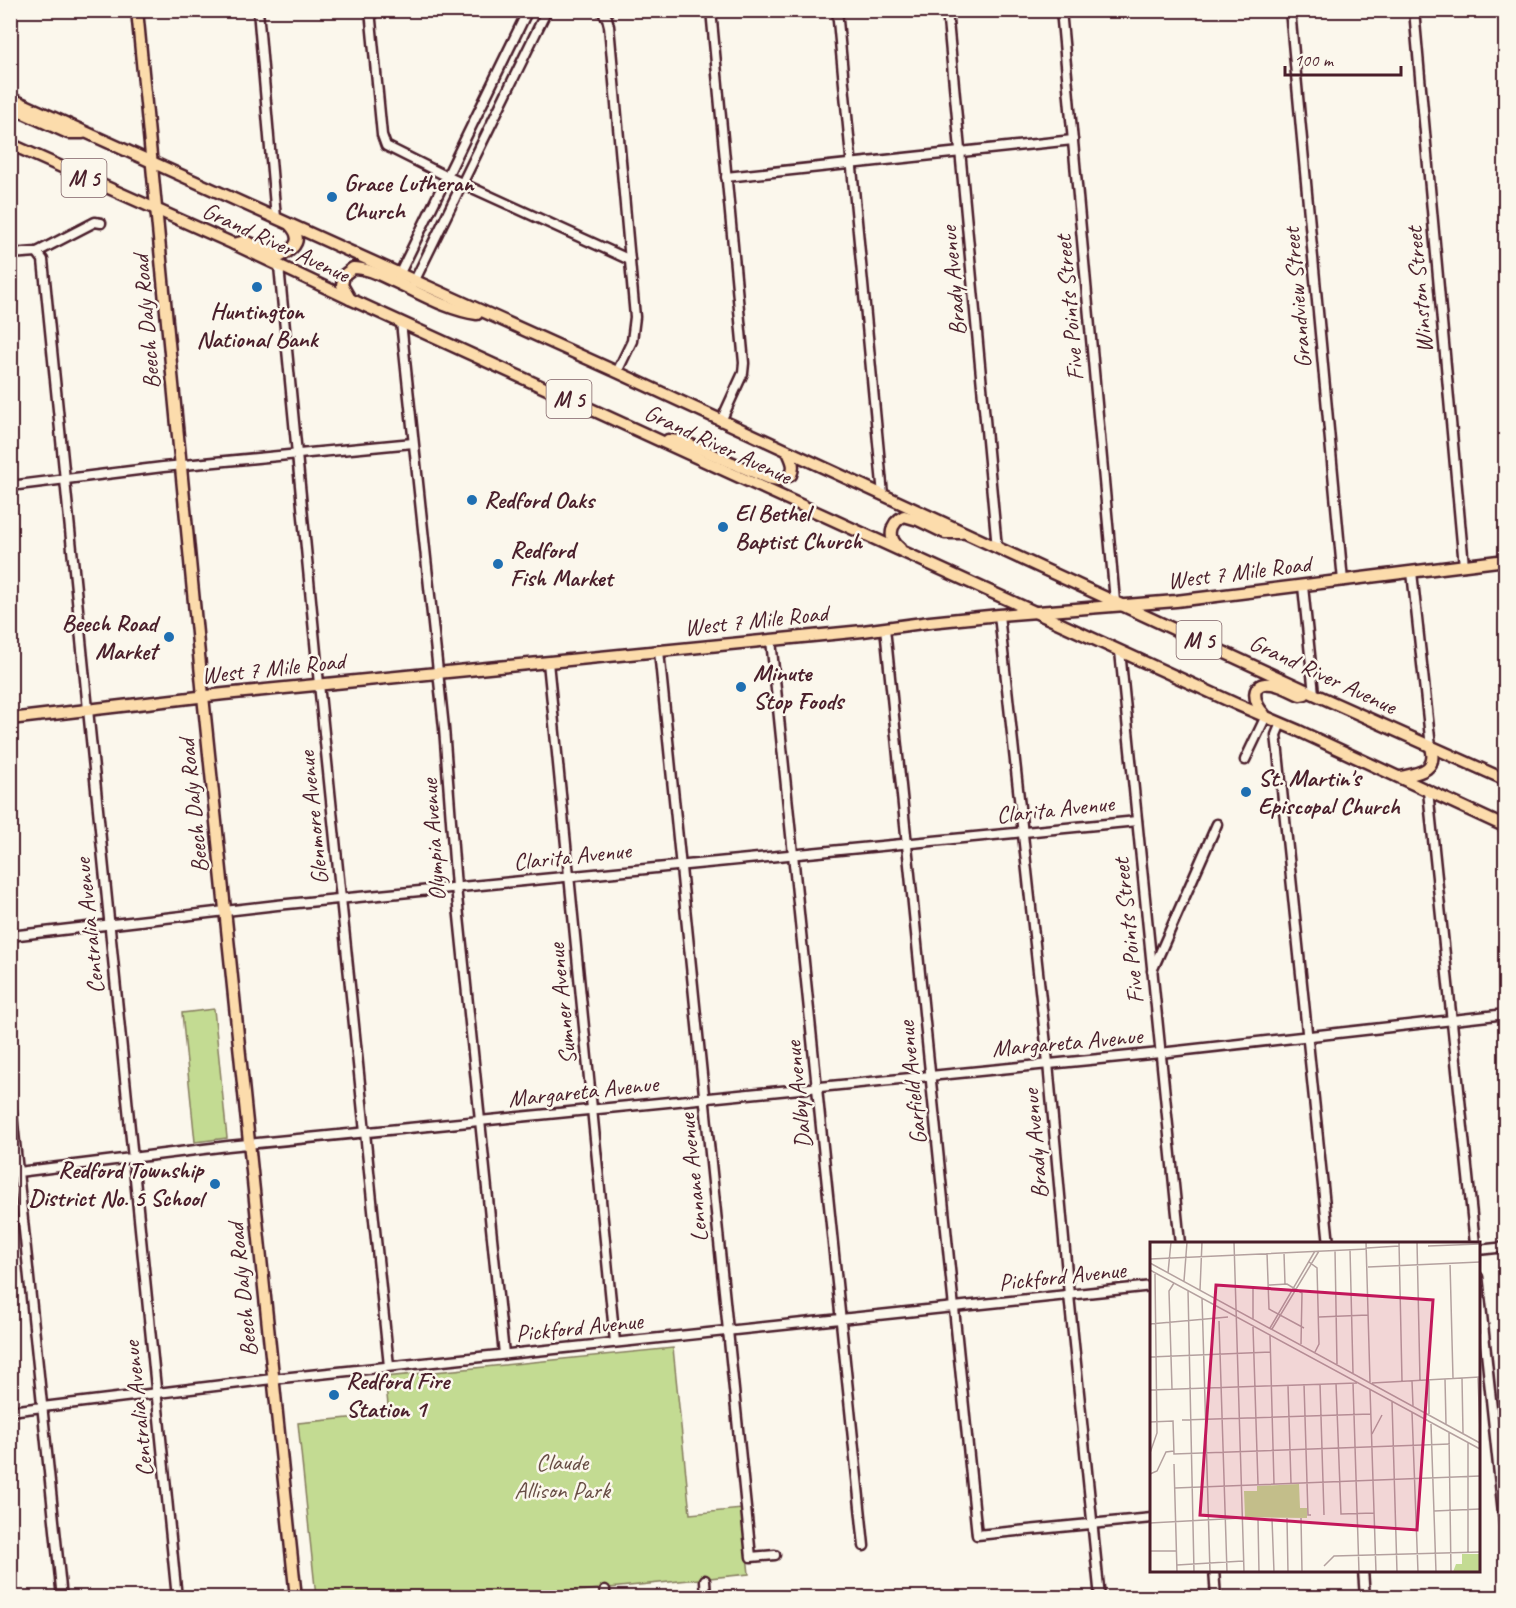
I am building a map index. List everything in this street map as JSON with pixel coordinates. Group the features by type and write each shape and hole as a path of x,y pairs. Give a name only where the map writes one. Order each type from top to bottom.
{"main road":[{"name":"Beech Daly Road","path":"137,10 224,911 296,1598"},
{"name":"Grand River Avenue","path":"10,98 617,372 1314,694 1506,780"},
{"path":"10,107 68,133 89,134"},
{"name":"Grand River Avenue","path":"10,144 157,212 234,244 1506,827"},
{"path":"234,244 245,241 281,256 294,247 298,240 296,231 290,224"},
{"path":"350,299 342,285 344,275 353,267 388,278 461,312 489,315"},
{"path":"658,439 682,441 767,478 779,480 791,475 794,469 788,452"},
{"path":"906,553 896,545 891,537 894,523 901,518 908,516 945,533 964,533"},
{"name":"West 7 Mile Road","path":"10,718 203,696 999,615 1126,606 1506,560"},
{"path":"1266,716 1256,706 1254,700 1256,690 1261,685 1274,684 1300,694 1314,694"},
{"path":"1401,777 1420,773 1426,769 1432,763 1431,747"}],"street":[{"path":"258,10 276,218"},
{"path":"370,10 384,142 389,149 630,260"},
{"path":"399,275 528,10"},
{"path":"414,282 547,10"},
{"path":"601,10 609,26 635,317 627,353 617,372"},
{"path":"711,10 744,363 743,373 721,421"},
{"path":"837,10 883,495"},
{"name":"Brady Avenue","path":"947,10 997,548"},
{"name":"Five Points Street","path":"1061,10 1115,601"},
{"name":"Grandview Street","path":"1290,10 1343,581"},
{"name":"Winston Street","path":"1414,10 1464,566"},
{"path":"726,177 1073,140"},
{"path":"10,254 37,252 95,222 101,223"},
{"name":"Centralia Avenue","path":"37,252 43,260 177,1598"},
{"name":"Glenmore Avenue","path":"279,266 388,1366"},
{"name":"Olympia Avenue","path":"401,322 444,728 456,887 504,1354"},
{"path":"10,486 413,443"},
{"path":"1412,572 1431,747"},
{"path":"1303,586 1314,694"},
{"name":"Brady Avenue","path":"999,615 1048,1063 1068,1295 1100,1598"},
{"name":"Garfield Avenue","path":"885,628 977,1535 1092,1524"},
{"name":"Dalby Avenue","path":"771,640 864,1546"},
{"name":"Lennane Avenue","path":"659,651 752,1557 775,1555"},
{"name":"Five Points Street","path":"1120,651 1180,1242"},
{"name":"Sumner Avenue","path":"548,662 615,1342"},
{"path":"1245,760 1266,716"},
{"path":"1281,723 1276,735 1329,1242"},
{"path":"1428,791 1475,1242"},
{"name":"Clarita Avenue","path":"10,936 224,911 680,864 1137,821"},
{"path":"1152,971 1217,824"},
{"name":"Margareta Avenue","path":"15,1172 248,1145 1160,1053 1506,1014"},
{"path":"10,1094 15,1172 62,1598"},
{"path":"1480,1250 1506,1247"},
{"name":"Pickford Avenue","path":"10,1411 272,1378 1150,1286"},
{"path":"1480,1286 1506,1541"},
{"path":"1092,1524 1150,1518"},
{"path":"1214,1572 1216,1598"},
{"path":"1363,1572 1365,1598"},
{"path":"705,1580 706,1598"}],"green space":[{"path":"214,1009 227,1138 195,1142 182,1013"},
{"name":"Claude Allison Park","path":"673,1348 690,1514 742,1509 749,1574 519,1597 316,1597 298,1423 389,1414 385,1377"}],"place":[{"name":"Grace Lutheran Church","path":"332,197"},
{"name":"Huntington National Bank","path":"257,287"},
{"name":"Redford Oaks","path":"472,500"},
{"name":"El Bethel Baptist Church","path":"723,527"},
{"name":"Redford Fish Market","path":"498,564"},
{"name":"Beech Road Market","path":"169,637"},
{"name":"Minute Stop Foods","path":"741,687"},
{"name":"St. Martin's Episcopal Church","path":"1246,792"},
{"name":"Redford Township District No. 5 School","path":"215,1184"},
{"name":"Redford Fire Station 1","path":"334,1395"}]}
